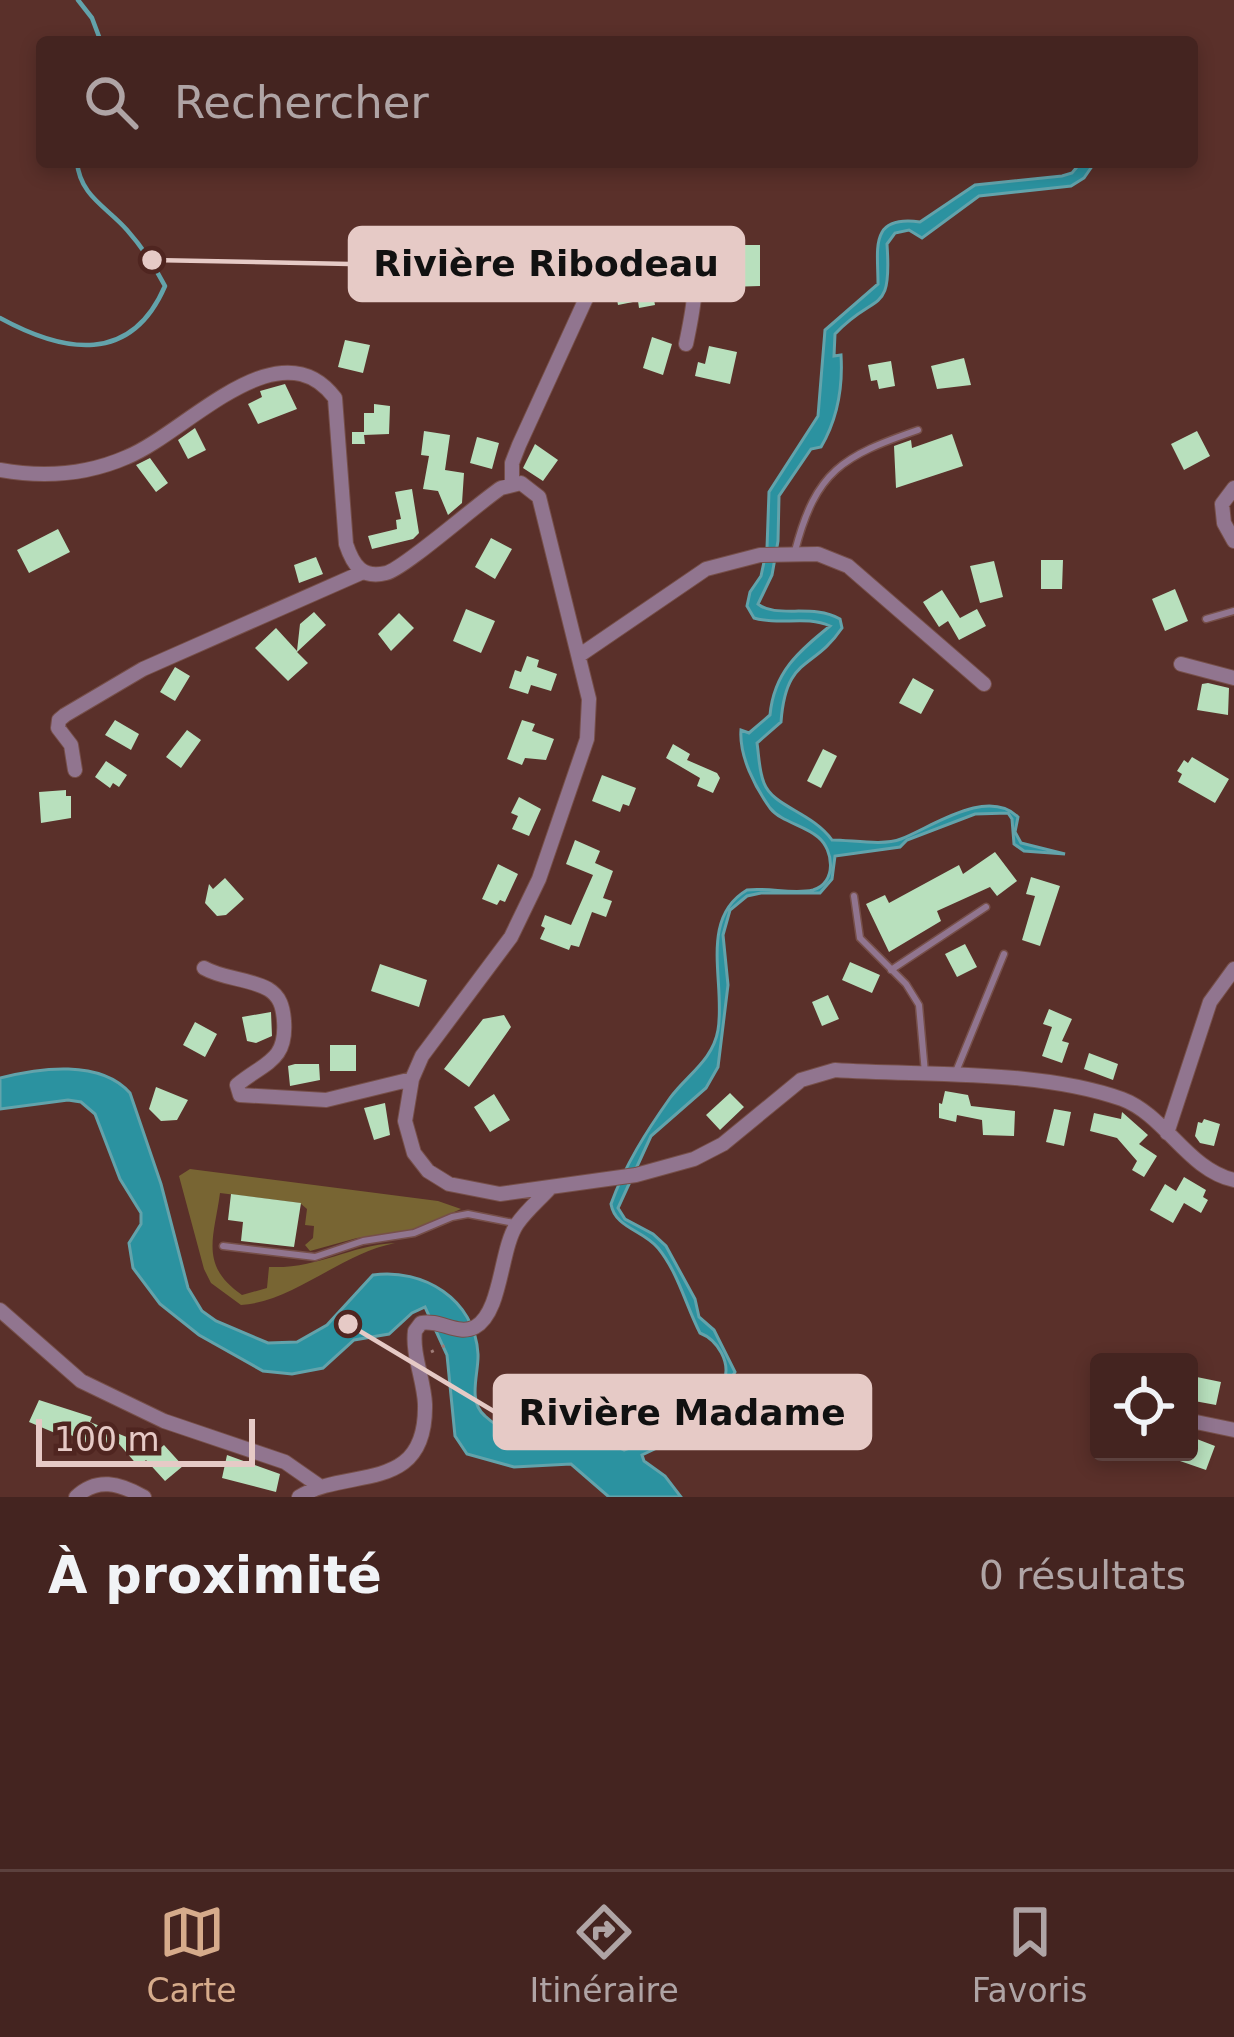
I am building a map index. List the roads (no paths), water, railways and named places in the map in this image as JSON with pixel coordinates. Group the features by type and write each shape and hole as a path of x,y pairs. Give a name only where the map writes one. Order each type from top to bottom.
{"street":[{"path":"512,484 512,463 519,445 594,281 614,260 680,246 688,249 695,291 686,344"},
{"path":"0,470 57,475 84,472 132,456 262,375 306,373 322,381 335,398 346,544 353,566 363,572"},
{"path":"75,770 71,745 58,728 65,715 143,669 363,572 390,573 489,496 512,484 530,487 545,512 580,655 589,699 587,739 539,879 511,937 422,1056 412,1079 404,1121 414,1153 428,1171 449,1184 500,1194 636,1175 694,1159 723,1144 802,1080 835,1070 1076,1087 1128,1101 1215,1175 1234,1180"},
{"path":"1234,488 1225,496 1222,513 1234,541"},
{"path":"580,655 706,569 760,555 818,554 848,566 984,684"},
{"path":"1181,664 1234,678"},
{"path":"204,968 266,987 284,1009 282,1049 237,1085 240,1095 326,1100 412,1079"},
{"path":"1167,1133 1210,1002 1234,969"},
{"path":"298,1497 318,1485 392,1472 411,1456 425,1408 415,1331 421,1323 433,1321 458,1330 481,1323 518,1223 549,1189"},
{"path":"0,1310 81,1381 164,1421 285,1462 318,1485"},
{"path":"1198,1422 1234,1430"},
{"path":"76,1497 90,1484 113,1483 144,1497"}],"lane":[{"path":"794,554 804,515 830,473 858,451 918,430"},
{"path":"1206,619 1234,611"},
{"path":"854,896 860,938 919,1005 926,1076"},
{"path":"892,970 986,907"},
{"path":"954,1078 1004,954"},
{"path":"223,1246 315,1257 363,1241 414,1233 468,1214 518,1223"}],"water":[{"path":"1076,168 1091,168 1071,186 979,196 922,238 909,230 895,233 887,244 884,293 835,334 834,356 841,355 841,379 827,436 821,447 811,449 779,496 772,575 758,604 829,614 840,619 842,628 795,674 781,722 757,743 761,774 769,791 832,840 894,841 960,812 991,806 1018,817 1015,832 1021,843 1065,854 1024,851 1014,844 1008,813 975,814 900,847 835,856 832,879 820,893 761,893 747,896 730,910 723,935 728,985 718,1067 706,1088 651,1136 618,1208 625,1219 666,1246 695,1299 699,1317 714,1330 735,1372 726,1387 687,1390 699,1420 680,1437 642,1455 681,1497 609,1497 571,1464 514,1467 467,1454 455,1436 447,1355 425,1307 389,1334 354,1340 323,1368 292,1374 263,1371 199,1335 160,1304 133,1268 129,1243 141,1224 141,1213 120,1179 95,1114 81,1102 68,1100 0,1109 0,1078 50,1069 86,1071 117,1082 130,1093 161,1184 188,1288 202,1311 216,1321 268,1343 297,1342 327,1325 373,1275 392,1274 427,1282 457,1303 475,1335 476,1403 485,1416 510,1432 581,1433 624,1450 692,1420 691,1410 675,1393 677,1384 724,1381 721,1353 700,1333 665,1257 624,1224 611,1204 644,1136 715,1041 720,1012 718,935 732,902 747,890 813,890 829,874 830,858 823,843 770,808 743,750 741,730 749,733 770,715 782,675 830,626 754,618 747,606 767,548 769,492 818,416 825,330 878,284 878,247 884,229 904,221 920,222 975,185 1072,173"}],"waterway":[{"path":"78,0 99,36"},
{"path":"0,318 48,339 94,345 134,329 165,286 133,237 83,184 78,168"}],"place":[{"name":"Rivière Ribodeau","path":"152,260"},
{"name":"Rivière Madame","path":"348,1324"}]}
